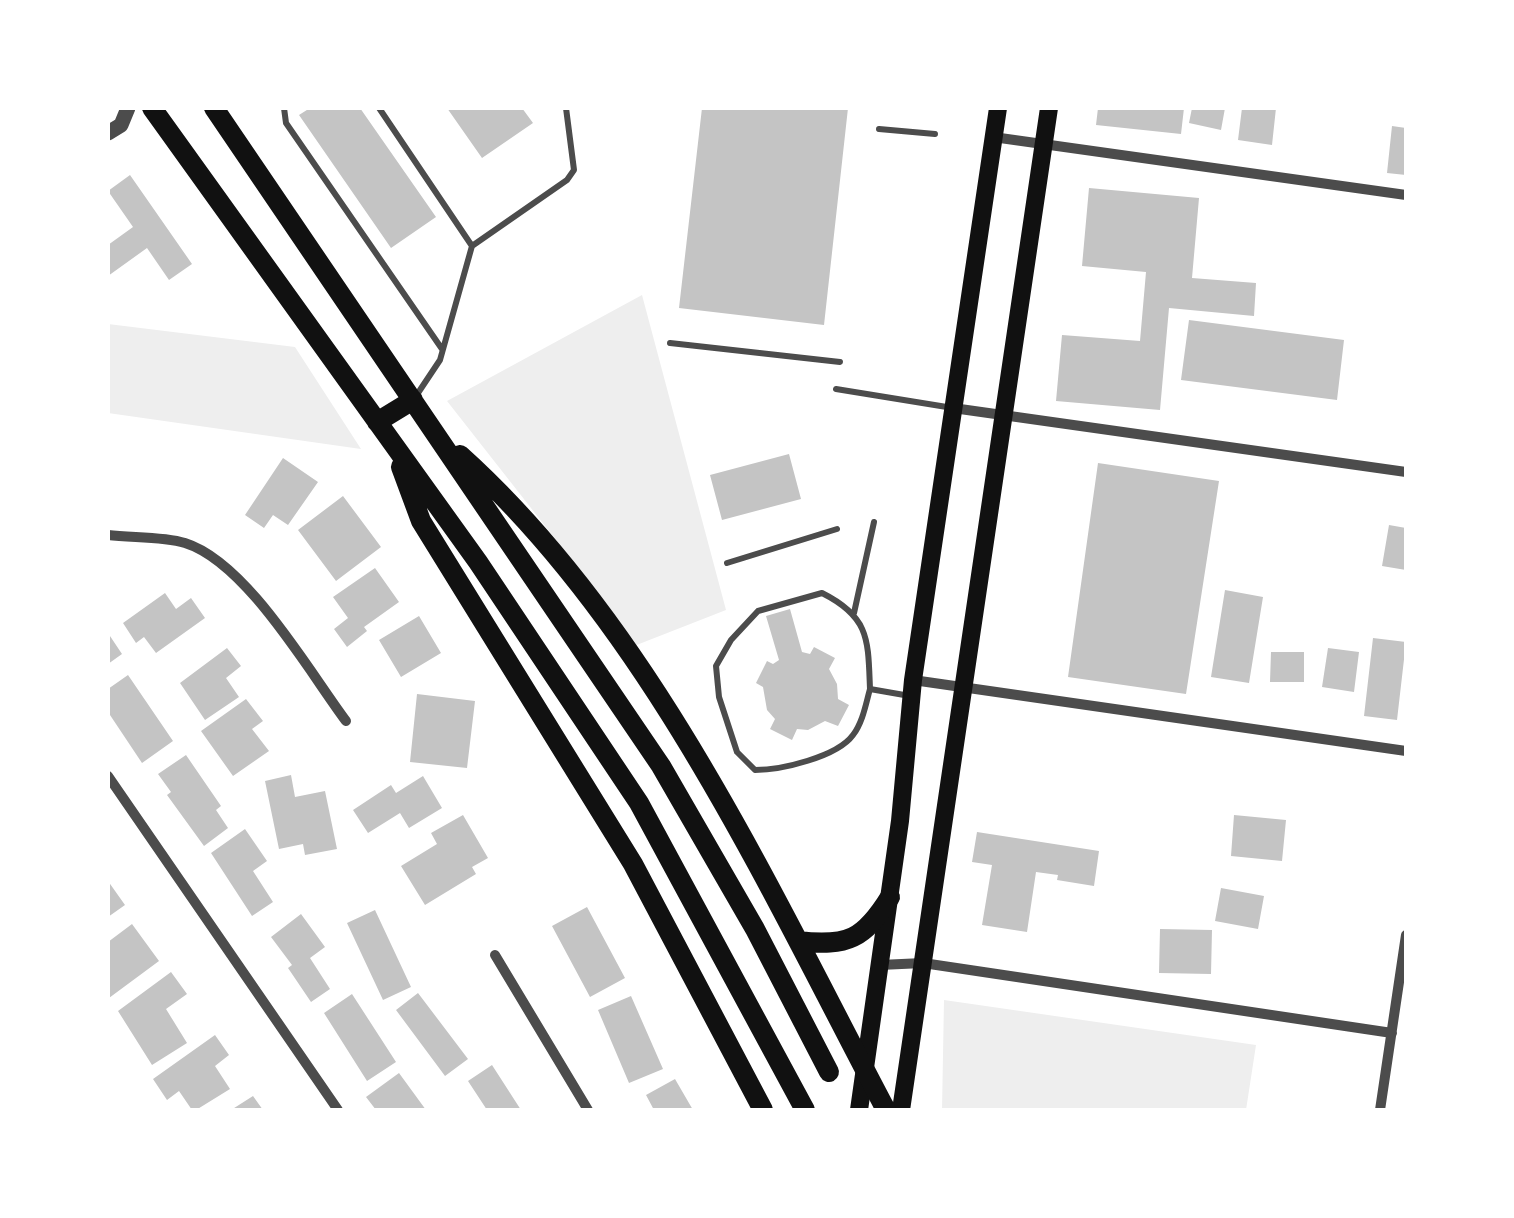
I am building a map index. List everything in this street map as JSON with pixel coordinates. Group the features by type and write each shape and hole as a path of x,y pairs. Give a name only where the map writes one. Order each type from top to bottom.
{"main road":[{"path":"152,108 478,562 639,803 805,1110"},
{"path":"214,108 661,766 755,929 829,1072"},
{"path":"859,1110 890,897 912,688 998,108"},
{"path":"902,1110 1049,108"},
{"path":"377,422 413,400"},
{"path":"436,433 530,525 621,640 688,746 798,940 886,1110"},
{"path":"391,442 422,521 633,864 764,1110"},
{"path":"798,940 822,944 852,938 872,926 890,897"}],"street":[{"path":"108,134 121,125 128,108"},
{"path":"993,138 1406,194"},
{"path":"953,408 1406,472"},
{"path":"108,535 184,543 215,558 242,578 346,721"},
{"path":"912,688 964,688 1406,750"},
{"path":"108,776 338,1110"},
{"path":"1380,1110 1406,935"},
{"path":"494,955 588,1110"},
{"path":"880,965 924,962 1392,1033"}],"lane":[{"path":"284,108 286,123 443,350"},
{"path":"380,108 472,246"},
{"path":"413,400 434,371 443,350 472,246 567,180 574,170 566,108"},
{"path":"878,129 936,134"},
{"path":"670,343 840,362"},
{"path":"836,389 953,408"},
{"path":"853,615 874,522"},
{"path":"727,563 837,529"},
{"path":"822,592 845,604 868,634 870,688 853,736 835,750 777,770 755,770 737,752 719,697 716,666 730,640 758,610 822,592"},
{"path":"870,688 912,688"},
{"path":"1392,1033 1406,1035"}],"shaded area":[{"path":"642,295 726,610 634,646 611,610 447,401"},
{"path":"108,324 295,347 361,449 108,413"},
{"path":"944,1000 1256,1045 1246,1110 942,1110"}],"building":[{"path":"310,108 360,108 436,217 391,248 299,115"},
{"path":"447,108 522,108 533,123 482,158"},
{"path":"702,108 848,108 824,325 679,308"},
{"path":"1098,108 1184,108 1181,134 1096,125"},
{"path":"1192,108 1225,108 1221,130 1189,123"},
{"path":"1242,108 1276,108 1272,145 1238,140"},
{"path":"1392,126 1406,128 1406,175 1387,173"},
{"path":"130,175 192,264 169,280 147,248 108,276 108,245 133,227 108,191"},
{"path":"1089,188 1199,198 1192,278 1256,283 1254,316 1169,308 1160,410 1056,401 1062,335 1140,341 1146,272 1082,266"},
{"path":"1189,320 1344,340 1337,400 1181,380"},
{"path":"789,454 801,499 722,520 710,475"},
{"path":"283,458 318,482 288,525 273,515 264,528 245,515"},
{"path":"1098,463 1219,481 1186,694 1068,677"},
{"path":"343,496 381,547 336,581 298,530"},
{"path":"1389,525 1406,528 1406,570 1382,566"},
{"path":"375,568 399,602 364,627 367,631 347,647 334,629 348,618 333,597"},
{"path":"1225,590 1263,597 1249,683 1211,677"},
{"path":"165,593 176,609 191,598 205,618 156,653 144,637 136,643 123,623"},
{"path":"790,609 802,652 810,654 814,647 835,658 829,669 837,684 838,699 849,705 838,726 825,721 808,730 797,729 792,740 770,729 775,719 767,710 763,687 756,683 767,661 773,664 779,660 766,616"},
{"path":"419,616 441,653 401,677 379,640"},
{"path":"108,633 122,654 108,664"},
{"path":"1373,638 1406,642 1397,720 1364,716"},
{"path":"227,648 241,666 226,678 239,697 205,720 180,683"},
{"path":"1328,648 1359,652 1354,692 1322,687"},
{"path":"1271,652 1304,652 1304,682 1270,682"},
{"path":"128,675 173,741 142,763 108,712 108,689"},
{"path":"417,694 475,701 467,768 410,762"},
{"path":"246,699 263,721 252,729 269,751 233,776 201,731"},
{"path":"186,755 221,806 216,810 228,828 204,846 167,795 171,792 158,774"},
{"path":"291,775 295,797 325,791 337,849 305,855 303,844 279,849 265,781"},
{"path":"423,776 442,808 409,828 400,813 368,833 353,810 391,785 396,793"},
{"path":"463,815 488,858 472,867 476,874 425,905 401,866 437,844 431,833"},
{"path":"1234,815 1286,820 1282,861 1231,856"},
{"path":"245,829 267,861 253,871 273,902 252,916 211,853"},
{"path":"977,832 1099,851 1094,886 1036,872 1027,932 982,925 992,865 972,862"},
{"path":"108,881 125,905 108,917"},
{"path":"1221,888 1264,896 1258,929 1215,921"},
{"path":"587,907 625,978 590,997 552,926"},
{"path":"375,910 411,987 383,1000 347,923"},
{"path":"301,914 325,947 310,958 330,989 311,1002 288,968 292,965 271,937"},
{"path":"132,924 159,961 109,998 108,942"},
{"path":"1160,929 1212,930 1211,974 1159,973"},
{"path":"171,972 187,994 166,1009 187,1043 152,1065 118,1011"},
{"path":"418,993 468,1059 445,1076 396,1010"},
{"path":"352,994 396,1062 367,1081 324,1013"},
{"path":"631,996 663,1069 629,1083 598,1010"},
{"path":"215,1035 229,1055 215,1066 230,1089 196,1110 179,1091 167,1100 153,1079"},
{"path":"492,1065 521,1110 487,1110 468,1081"},
{"path":"399,1073 426,1110 376,1110 366,1097"},
{"path":"675,1079 693,1110 654,1110 646,1095"},
{"path":"253,1096 263,1110 231,1110"}]}
